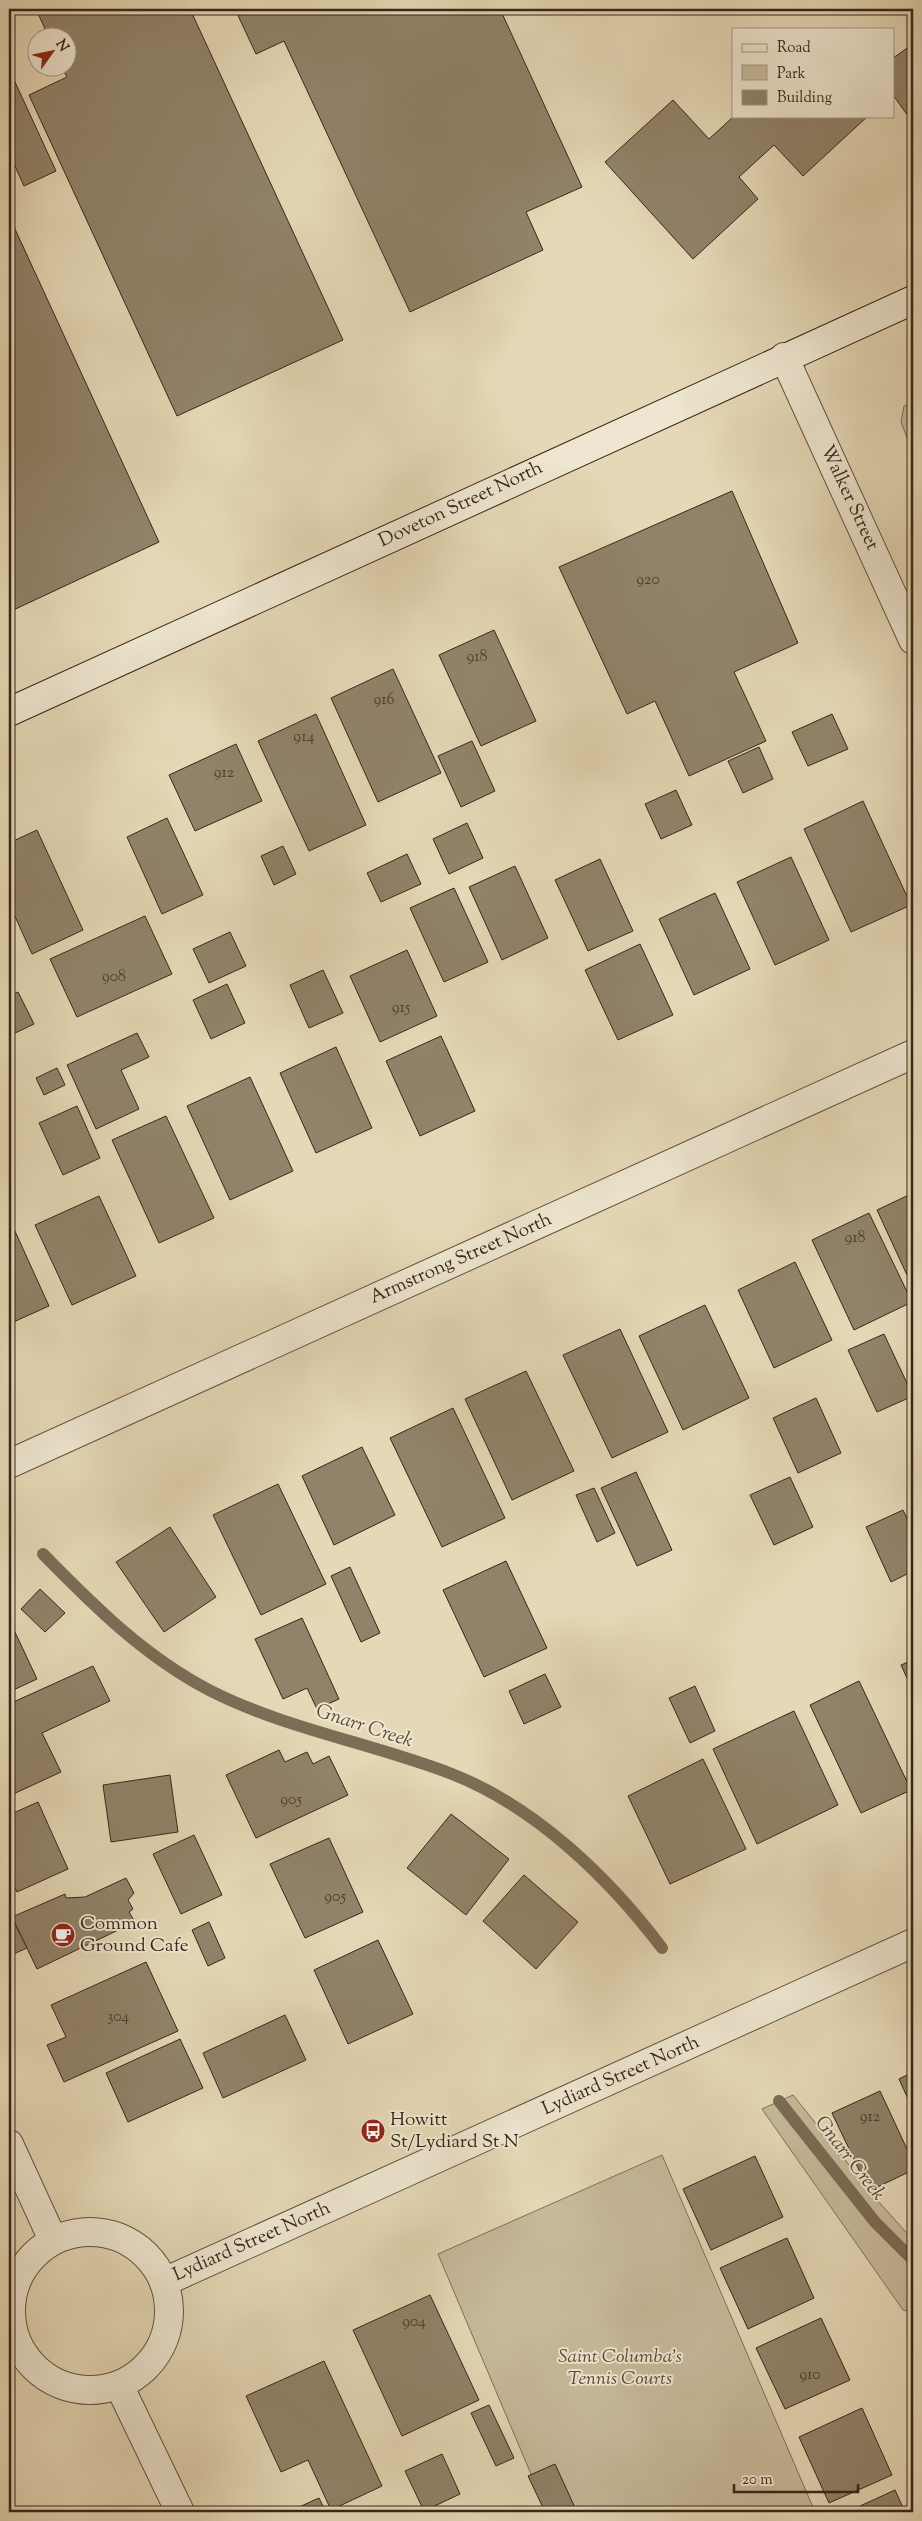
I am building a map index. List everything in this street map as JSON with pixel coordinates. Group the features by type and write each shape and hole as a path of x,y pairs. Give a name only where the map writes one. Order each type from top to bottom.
{"street":[{"name":"Doveton Street North","path":"9,712 784,357 913,300"},
{"name":"Walker Street","path":"784,357 913,640"},
{"name":"Armstrong Street North","path":"9,1464 913,1054"},
{"name":"Lydiard Street North","path":"164,2282 913,1944"},
{"path":"9,2144 53,2240"},
{"path":"81,2232 110,2234 124,2239 137,2246 148,2257 164,2282 170,2309 165,2336 160,2349 142,2371 119,2385 95,2390 71,2388 48,2378 29,2362 13,2343 10,2313 15,2284 30,2258 53,2240 81,2232"},
{"path":"119,2385 180,2512"}],"green space":[{"path":"913,402 913,454 901,422 904,406"},
{"path":"793,2095 878,2201 913,2240 913,2313 903,2310 762,2109"},
{"name":"Saint Columba's Tennis Courts","path":"662,2155 815,2512 547,2512 438,2254"}],"building":[{"path":"36,9 190,9 343,340 177,416 29,95 65,78 78,78 78,28 45,28"},
{"path":"235,9 500,9 582,187 526,212 543,250 410,312 284,41 256,54"},
{"path":"913,44 913,123 894,96 894,57"},
{"path":"9,69 56,171 24,186 9,153"},
{"path":"673,100 709,139 732,118 866,118 803,176 774,145 739,177 758,199 693,259 605,162"},
{"path":"9,216 159,542 9,612"},
{"path":"732,491 798,643 734,672 766,741 689,776 655,701 627,714 559,567"},
{"path":"494,630 536,721 481,746 439,655"},
{"path":"393,669 441,773 378,802 331,698"},
{"path":"316,714 366,825 309,851 258,741"},
{"path":"832,714 848,749 808,766 792,732"},
{"path":"472,741 495,791 461,807 438,756"},
{"path":"236,744 262,801 195,831 169,775"},
{"path":"759,747 773,779 743,793 728,761"},
{"path":"676,790 692,825 661,839 645,804"},
{"path":"863,801 911,905 851,932 804,829"},
{"path":"167,818 203,895 162,914 127,837"},
{"path":"467,823 483,858 449,874 433,839"},
{"path":"37,830 83,930 32,954 9,903 9,843"},
{"path":"283,846 296,874 274,885 261,856"},
{"path":"407,854 421,884 381,902 367,873"},
{"path":"791,857 829,940 775,965 737,882"},
{"path":"600,859 633,931 588,951 555,880"},
{"path":"515,866 548,938 502,960 469,887"},
{"path":"454,888 488,962 444,982 410,908"},
{"path":"715,893 750,969 694,995 659,919"},
{"path":"145,916 172,974 77,1017 50,959"},
{"path":"230,932 246,966 209,983 193,949"},
{"path":"640,944 673,1015 618,1040 585,970"},
{"path":"407,950 437,1016 380,1042 350,976"},
{"path":"323,970 343,1013 309,1028 290,985"},
{"path":"227,984 245,1023 211,1039 193,1000"},
{"path":"18,992 34,1024 9,1036 9,996"},
{"path":"137,1033 149,1057 121,1070 139,1109 96,1129 67,1065"},
{"path":"441,1036 475,1111 420,1136 386,1061"},
{"path":"336,1047 372,1128 316,1153 280,1073"},
{"path":"57,1068 65,1085 44,1095 36,1078"},
{"path":"250,1077 293,1171 230,1200 187,1106"},
{"path":"77,1106 100,1158 63,1175 39,1123"},
{"path":"166,1116 214,1218 159,1243 112,1140"},
{"path":"913,1193 913,1288 877,1210"},
{"path":"99,1196 136,1276 72,1305 35,1225"},
{"path":"869,1213 912,1302 854,1330 812,1240"},
{"path":"9,1218 49,1306 9,1324"},
{"path":"795,1262 832,1340 774,1368 738,1290"},
{"path":"705,1305 749,1398 683,1430 639,1336"},
{"path":"620,1329 668,1432 612,1458 563,1355"},
{"path":"884,1334 913,1396 877,1412 848,1350"},
{"path":"526,1371 574,1471 512,1500 465,1399"},
{"path":"816,1398 841,1453 798,1473 773,1418"},
{"path":"453,1408 505,1518 442,1547 390,1438"},
{"path":"362,1447 395,1515 334,1545 302,1476"},
{"path":"636,1472 672,1550 637,1566 601,1488"},
{"path":"790,1477 813,1527 774,1545 750,1495"},
{"path":"278,1484 326,1584 261,1615 213,1515"},
{"path":"594,1488 615,1533 597,1542 576,1495"},
{"path":"903,1510 913,1531 913,1571 891,1582 866,1527"},
{"path":"170,1527 216,1597 164,1632 116,1562"},
{"path":"506,1561 547,1648 484,1677 443,1590"},
{"path":"350,1567 380,1633 361,1642 331,1576"},
{"path":"40,1589 65,1613 45,1632 21,1609"},
{"path":"302,1618 339,1699 317,1709 307,1688 283,1699 255,1639"},
{"path":"14,1630 37,1679 9,1692 9,1632"},
{"path":"913,1660 913,1691 901,1665"},
{"path":"93,1666 110,1701 42,1733 61,1772 9,1796 9,1704"},
{"path":"545,1674 561,1707 524,1724 509,1691"},
{"path":"859,1681 911,1790 861,1813 810,1705"},
{"path":"695,1686 715,1731 690,1743 669,1698"},
{"path":"794,1711 838,1805 757,1844 713,1749"},
{"path":"279,1750 285,1762 307,1752 313,1764 329,1756 348,1795 256,1838 226,1775"},
{"path":"703,1759 746,1849 670,1884 628,1796"},
{"path":"170,1775 178,1832 111,1842 103,1785"},
{"path":"38,1802 68,1869 17,1892 9,1875 9,1815"},
{"path":"451,1814 509,1859 466,1915 407,1868"},
{"path":"194,1835 222,1895 181,1914 153,1854"},
{"path":"329,1838 363,1912 305,1938 270,1864"},
{"path":"524,1875 578,1922 536,1969 483,1921"},
{"name":"Common Ground Cafe","path":"126,1878 134,1893 128,1900 133,1909 129,1912 135,1922 37,1969 12,1917 65,1894 66,1898 85,1897"},
{"path":"13,1920 27,1948 9,1956 9,1921"},
{"path":"209,1922 225,1958 208,1966 192,1930"},
{"path":"378,1940 413,2014 348,2044 314,1970"},
{"path":"146,1962 178,2031 64,2082 47,2045 66,2037 51,2005"},
{"path":"285,2015 306,2060 223,2098 203,2053"},
{"path":"180,2039 203,2088 128,2122 106,2073"},
{"path":"913,2072 913,2110 899,2079"},
{"path":"880,2091 913,2162 913,2170 869,2191 832,2113"},
{"path":"755,2156 783,2217 711,2250 683,2189"},
{"path":"787,2238 814,2298 748,2329 720,2268"},
{"path":"430,2295 479,2400 402,2436 353,2330"},
{"path":"821,2318 850,2380 785,2409 756,2348"},
{"path":"324,2361 382,2486 331,2510 308,2460 281,2472 246,2396"},
{"path":"489,2405 514,2458 496,2466 471,2413"},
{"path":"862,2408 892,2475 829,2503 799,2437"},
{"path":"442,2454 460,2494 424,2511 405,2471"},
{"path":"555,2464 577,2512 545,2512 528,2476"},
{"path":"895,2490 905,2512 847,2512"},
{"path":"319,2498 326,2512 288,2512"}],"waterway":[{"name":"Gnarr Creek","path":"43,1554 101,1611 141,1646 185,1677 209,1690 238,1704 298,1726 391,1753 452,1774 483,1788 513,1805 569,1847 619,1896 662,1948"},
{"name":"Gnarr Creek","path":"779,2101 875,2222 913,2260"}],"place":[{"name":"Common Ground Cafe","path":"63,1935"},
{"name":"Howitt St/Lydiard St N","path":"373,2131"}]}
